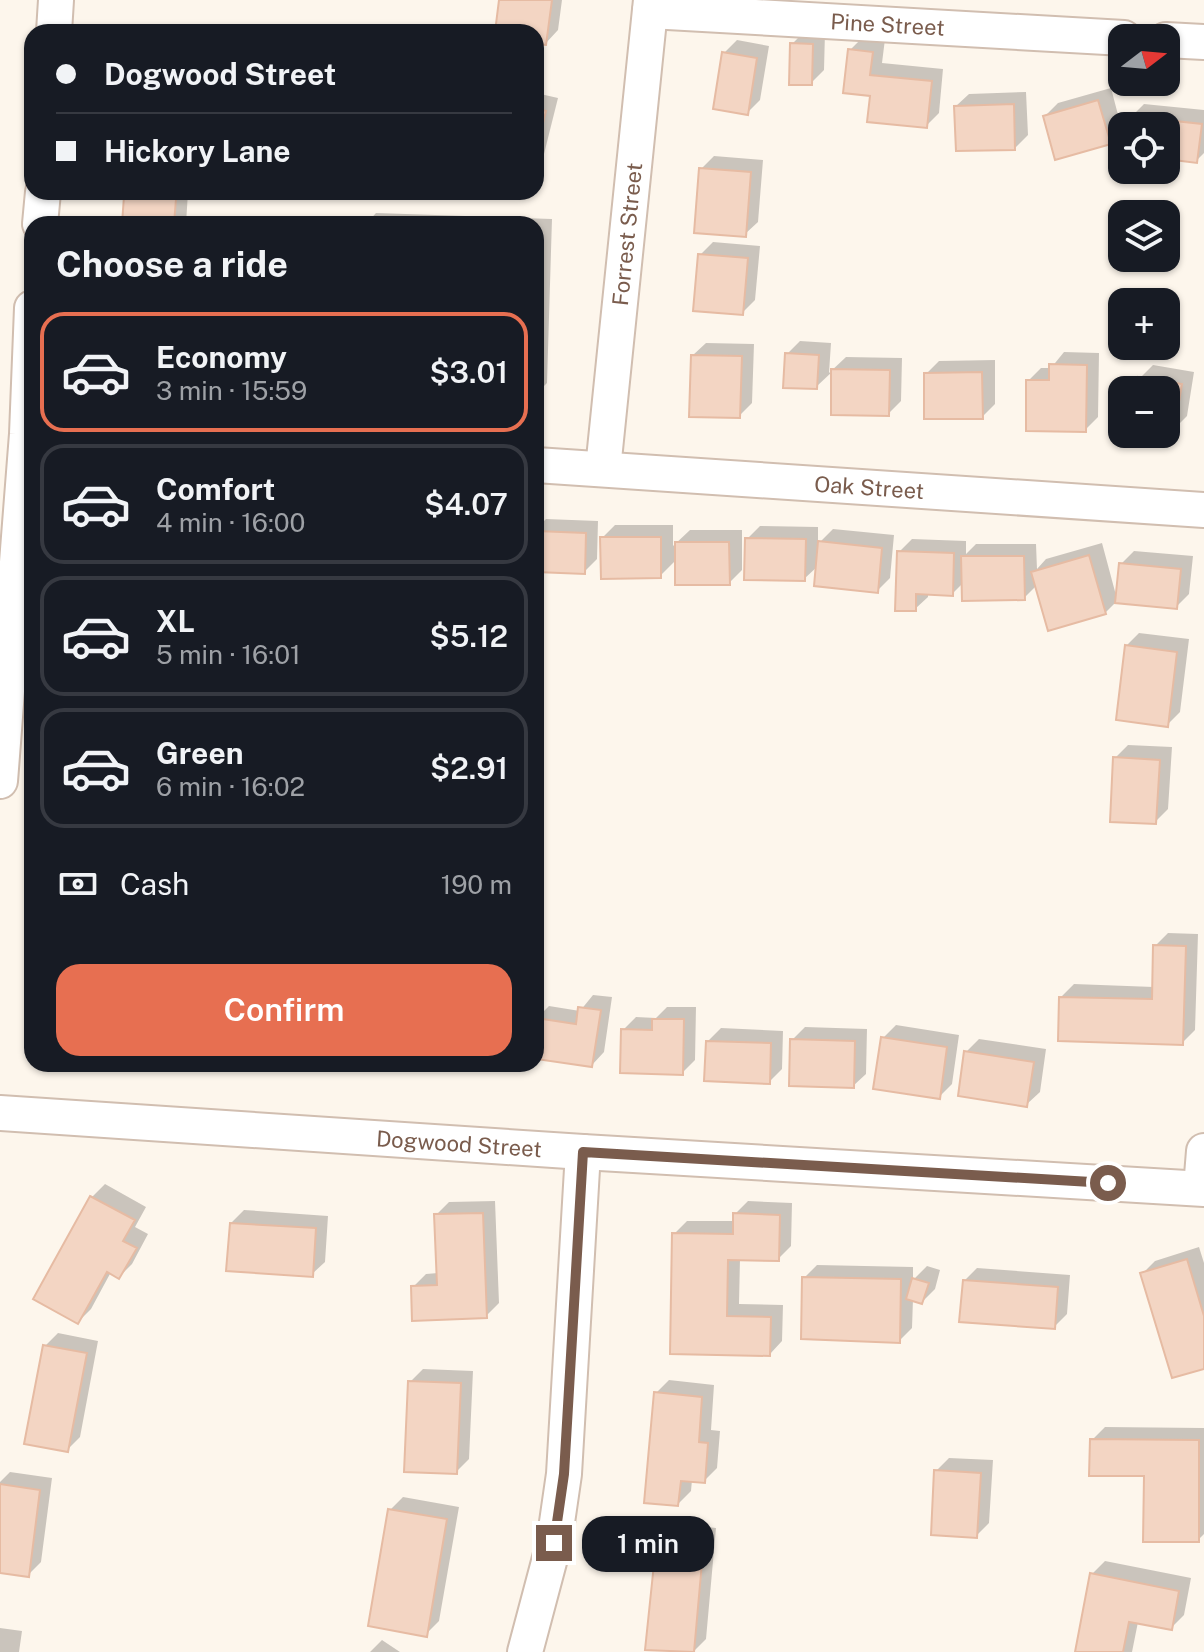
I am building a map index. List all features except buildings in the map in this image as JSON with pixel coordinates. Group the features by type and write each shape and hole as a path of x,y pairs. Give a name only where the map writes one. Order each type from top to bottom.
{"street":[{"path":"54,24 56,0"},
{"name":"Pine Street","path":"651,5 1108,37"},
{"name":"Forrest Street","path":"603,469 651,5"},
{"path":"1180,41 1204,42"},
{"name":"Oak Street","path":"544,465 1204,510"},
{"path":"0,781 24,494"},
{"name":"Dogwood Street","path":"0,1113 583,1152 1202,1188"},
{"path":"1202,1188 1204,1151"},
{"path":"525,1652 554,1543 564,1474 583,1152"}],"route":[{"path":"554,1543 564,1474 583,1152 1108,1183"}]}
